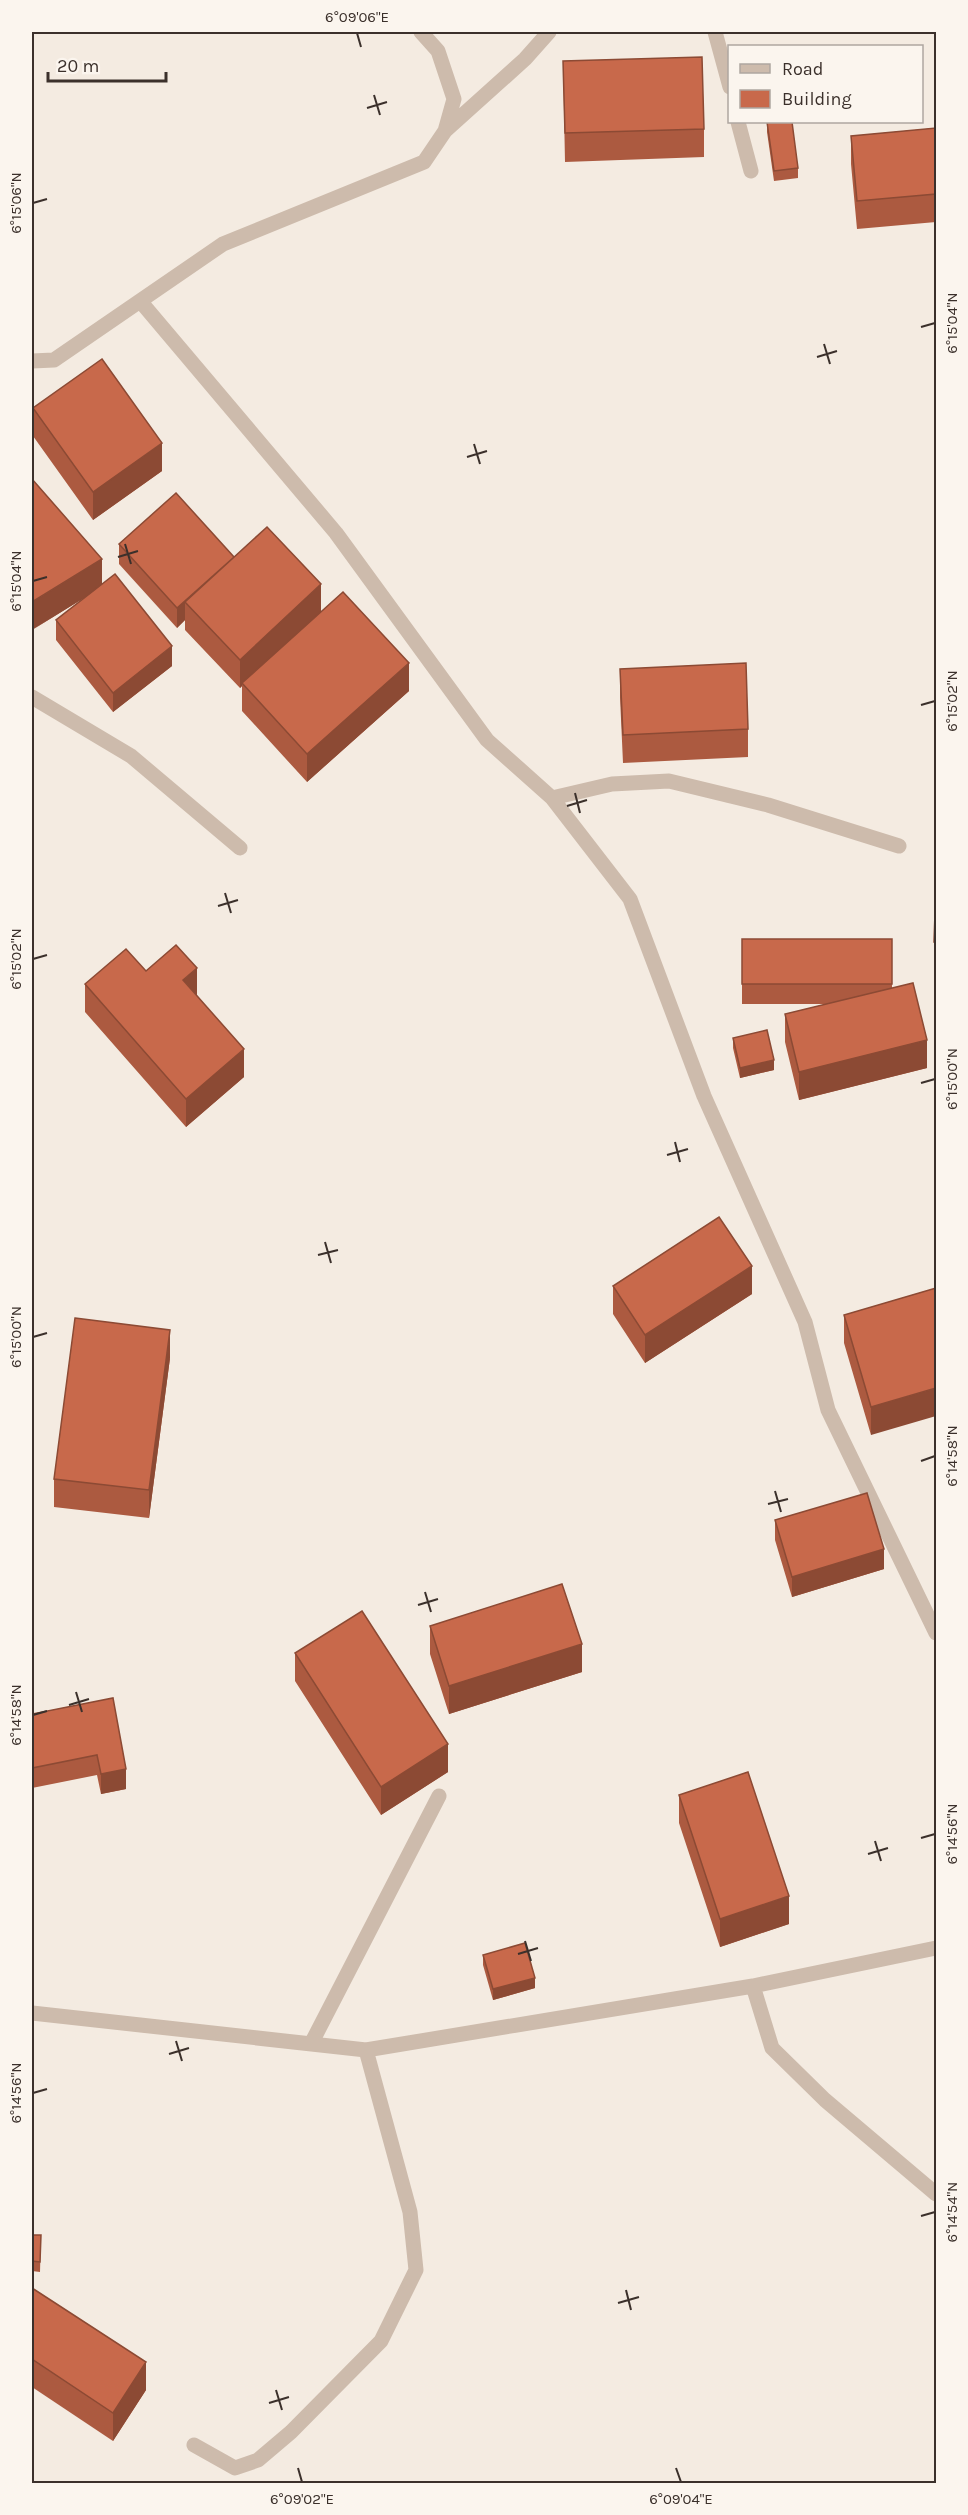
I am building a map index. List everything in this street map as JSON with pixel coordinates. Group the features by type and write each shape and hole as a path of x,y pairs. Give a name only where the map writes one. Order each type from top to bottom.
{"street":[{"path":"421,32 438,51 454,99 445,131"},
{"path":"32,362 54,360 223,244 424,162 445,131 525,59 549,32"},
{"path":"715,32 728,83"},
{"path":"738,123 751,171"},
{"path":"141,302 336,533 487,740 552,798 630,899 704,1096 806,1322 828,1410 936,1634"},
{"path":"32,697 130,756 240,848"},
{"path":"552,798 612,784 669,781 768,806 899,846"},
{"path":"311,2044 439,1796"},
{"path":"32,2013 366,2050 753,1986 936,1948"},
{"path":"753,1986 772,2048 825,2100 936,2194"},
{"path":"194,2445 236,2468 258,2460 291,2432 381,2341 416,2270 410,2212 366,2050"}],"building":[{"path":"702,57 704,129 565,133 563,61"},
{"path":"767,123 792,123 798,168 774,171"},
{"path":"936,128 936,194 857,201 851,136"},
{"path":"102,359 162,443 93,492 33,408"},
{"path":"32,479 102,559 32,602"},
{"path":"176,493 234,557 177,608 119,544"},
{"path":"267,527 321,584 240,660 185,602"},
{"path":"115,574 172,646 113,693 56,620"},
{"path":"343,592 409,663 307,754 242,683"},
{"path":"746,663 748,729 623,735 620,669"},
{"path":"936,884 936,942 934,942"},
{"path":"742,939 892,939 892,984 742,984"},
{"path":"176,945 197,968 183,980 244,1049 186,1099 85,984 126,949 146,971"},
{"path":"913,983 927,1040 799,1072 785,1014"},
{"path":"767,1030 774,1060 740,1068 733,1038"},
{"path":"719,1217 752,1266 645,1335 613,1286"},
{"path":"936,1288 936,1388 871,1407 844,1315"},
{"path":"75,1318 170,1330 149,1490 54,1479"},
{"path":"867,1493 884,1549 792,1577 775,1520"},
{"path":"562,1584 582,1644 449,1686 430,1626"},
{"path":"362,1611 448,1744 381,1787 295,1653"},
{"path":"113,1698 126,1769 101,1774 97,1755 32,1768 32,1714"},
{"path":"748,1772 789,1896 720,1919 679,1795"},
{"path":"525,1943 535,1978 493,1989 483,1955"},
{"path":"32,2235 41,2235 40,2262 32,2261"},
{"path":"32,2288 146,2362 113,2413 32,2359"}]}
